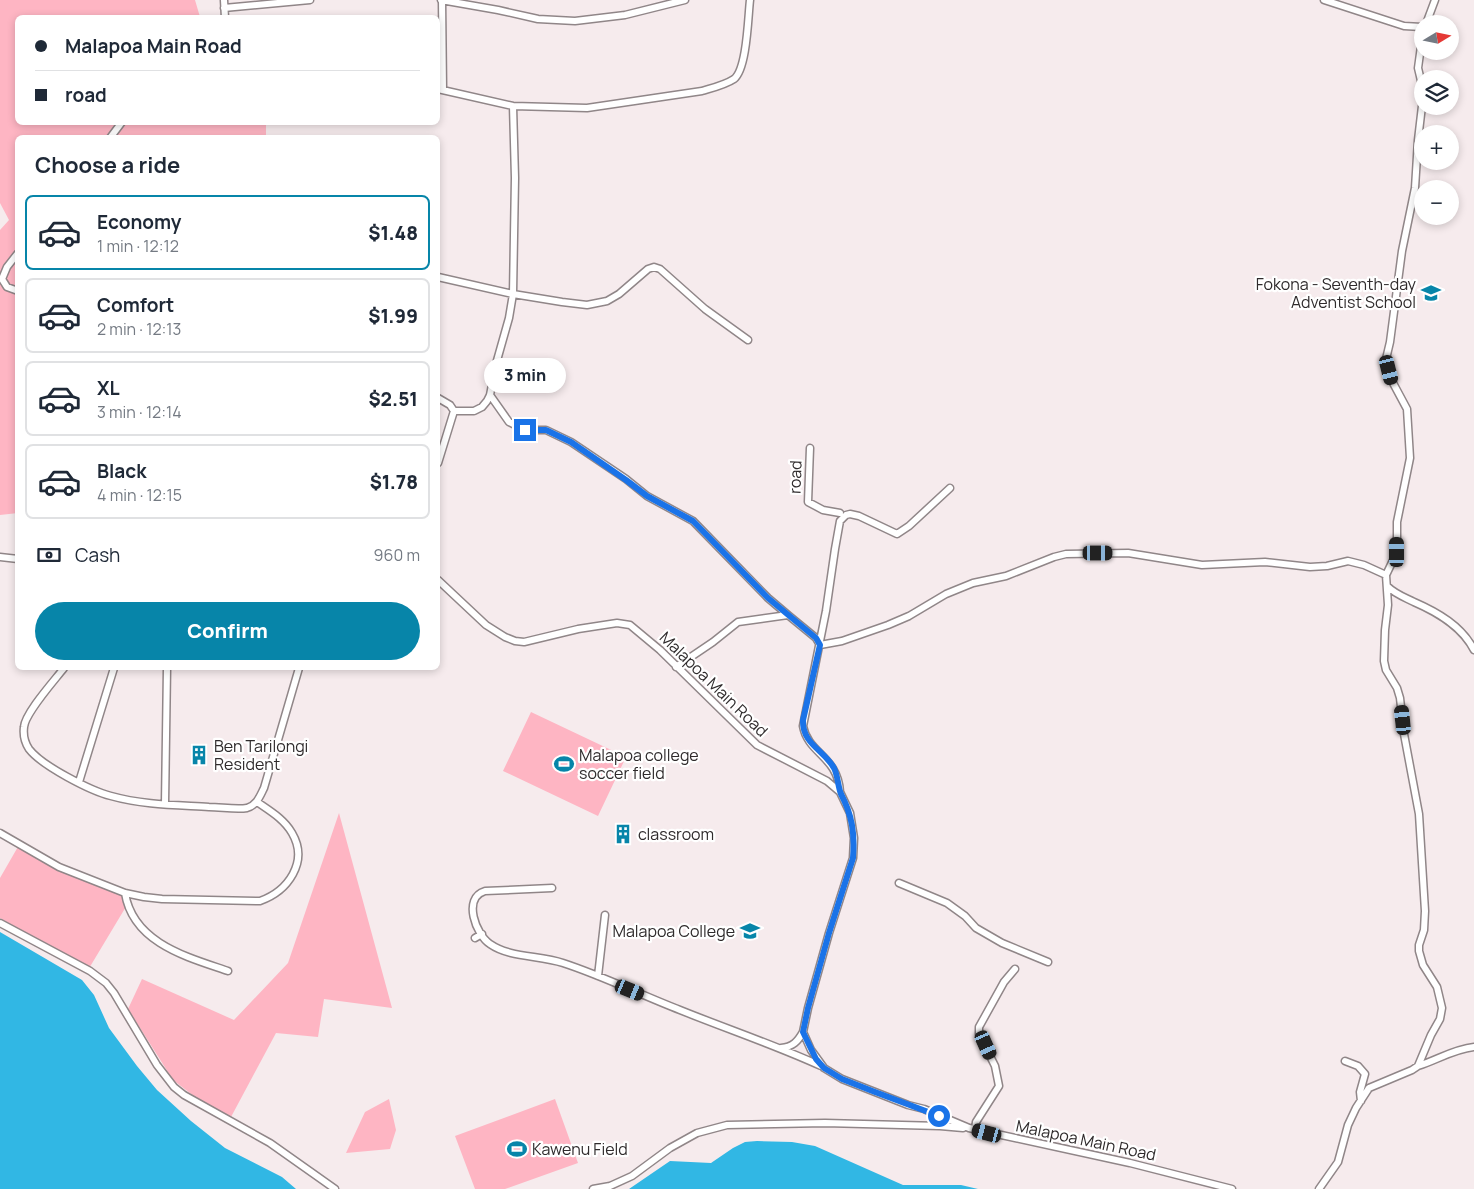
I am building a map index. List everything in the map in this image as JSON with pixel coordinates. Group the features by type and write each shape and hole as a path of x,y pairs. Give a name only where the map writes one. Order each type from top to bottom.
{"street":[{"path":"224,0 224,15"},
{"path":"224,8 310,0"},
{"path":"685,0 625,15 575,21 538,19 442,0 440,89 513,106 587,108 702,91 720,86 736,78 744,61 750,0"},
{"path":"1324,0 1404,26 1414,27"},
{"path":"1429,15 1435,0"},
{"path":"454,411 474,411 482,407 490,395 496,364 509,318 513,294 515,178 513,106"},
{"path":"1418,1066 1440,1019 1442,1008 1437,987 1423,965 1419,951 1418,945 1424,930 1425,911 1419,814 1404,734 1400,698 1386,670 1384,661 1388,605 1386,575 1397,552 1397,522 1409,465 1410,448 1408,409 1392,381 1386,358 1390,342 1402,252 1415,188 1421,115"},
{"path":"15,257 7,267 2,279 7,287 15,290"},
{"path":"440,277 513,294 569,303 596,304 607,302 619,294 642,272 654,268 660,269 705,309 748,340"},
{"path":"490,395 509,422 525,430 546,430 571,442 647,496 693,521 768,598 816,638 820,645"},
{"path":"440,399 450,405 454,411"},
{"path":"440,456 454,411"},
{"name":"road","path":"810,448 808,502 823,510 840,513"},
{"path":"840,792 840,784 834,768 811,744 806,737 803,726 829,596 840,521 850,514 860,516 897,534 909,526 950,488"},
{"path":"820,645 842,641 888,625 909,616 946,594 973,583 1006,576 1066,554 1128,553 1202,565 1265,562 1310,567 1327,566 1348,561 1364,565 1386,575"},
{"path":"0,557 15,559"},
{"name":"Malapoa Main Road","path":"440,582 486,625 515,641 524,642 578,629 624,623 636,630 757,745 827,781 840,792 850,813 854,838 853,858 829,933 803,1032 816,1059 824,1068 842,1079 972,1129 1130,1163 1232,1189"},
{"path":"1387,586 1451,623 1470,642 1474,650"},
{"path":"676,667 713,642 738,622 788,614"},
{"path":"63,670 26,720 24,736 29,749 37,757 78,782 111,796 165,804 240,808 248,808 257,802 264,788 298,670"},
{"path":"78,782 113,670"},
{"path":"165,804 167,670"},
{"path":"0,833 59,867 125,893 162,899 260,900 277,893 287,884 297,862 293,834 280,818 257,802"},
{"path":"899,883 947,903 965,916 976,928 1002,943 1048,962"},
{"path":"552,888 480,892 473,899 472,904 474,917 487,942 496,948 512,953 562,962 790,1052 824,1068"},
{"path":"125,893 132,916 152,938 183,956 228,971"},
{"path":"598,976 605,915"},
{"path":"0,923 90,971 106,983 165,1077 179,1092 270,1144 335,1189"},
{"path":"475,938 482,934"},
{"path":"593,1189 610,1186 632,1176 670,1148 697,1133 727,1125 835,1124 940,1126 972,1129 999,1086 995,1066 979,1034 979,1027 1004,982 1015,969"},
{"path":"776,1048 785,1048 792,1045 798,1041 803,1032"},
{"path":"1319,1189 1338,1162 1348,1125 1369,1088 1418,1066 1438,1060 1460,1048 1474,1047"},
{"path":"1345,1061 1358,1066 1365,1074 1360,1092 1361,1102"}],"shaded area":[{"path":"0,0 195,0 199,15 15,15 15,125 266,125 266,135 15,135 15,513 0,515 0,230 9,220 0,203"},
{"name":"Malapoa college soccer field","path":"531,712 626,757 598,816 503,771"},
{"path":"339,813 392,1008 324,999 318,1037 276,1033 231,1117 199,1100 173,1080 128,1009 142,979 234,1020 288,963"},
{"path":"19,845 61,869 124,893 127,905 88,970 0,918 0,878"},
{"path":"389,1099 396,1130 390,1149 346,1153 365,1112"},
{"name":"Kawenu Field","path":"555,1099 578,1163 505,1189 475,1189 455,1136"}],"water":[{"path":"0,932 82,980 94,995 109,1028 157,1090 191,1121 225,1148 282,1177 296,1189 0,1189"},
{"path":"745,1142 792,1142 815,1146 903,1185 961,1185 978,1189 629,1189 670,1161 711,1163"}],"place":[{"name":"Fokona - Seventh-day Adventist School","path":"1431,293"},
{"name":"Ben Tarilongi Resident","path":"199,755"},
{"name":"Malapoa college soccer field","path":"564,764"},
{"name":"classroom","path":"623,834"},
{"name":"Malapoa College","path":"750,931"},
{"name":"Kawenu Field","path":"517,1149"}],"route":[{"path":"525,430 546,430 571,442 647,496 693,521 768,598 816,638 820,645 803,726 806,737 811,744 834,768 840,784 840,792 850,813 854,846 853,858 829,933 803,1032 808,1046 824,1068 842,1079 939,1116"}]}
